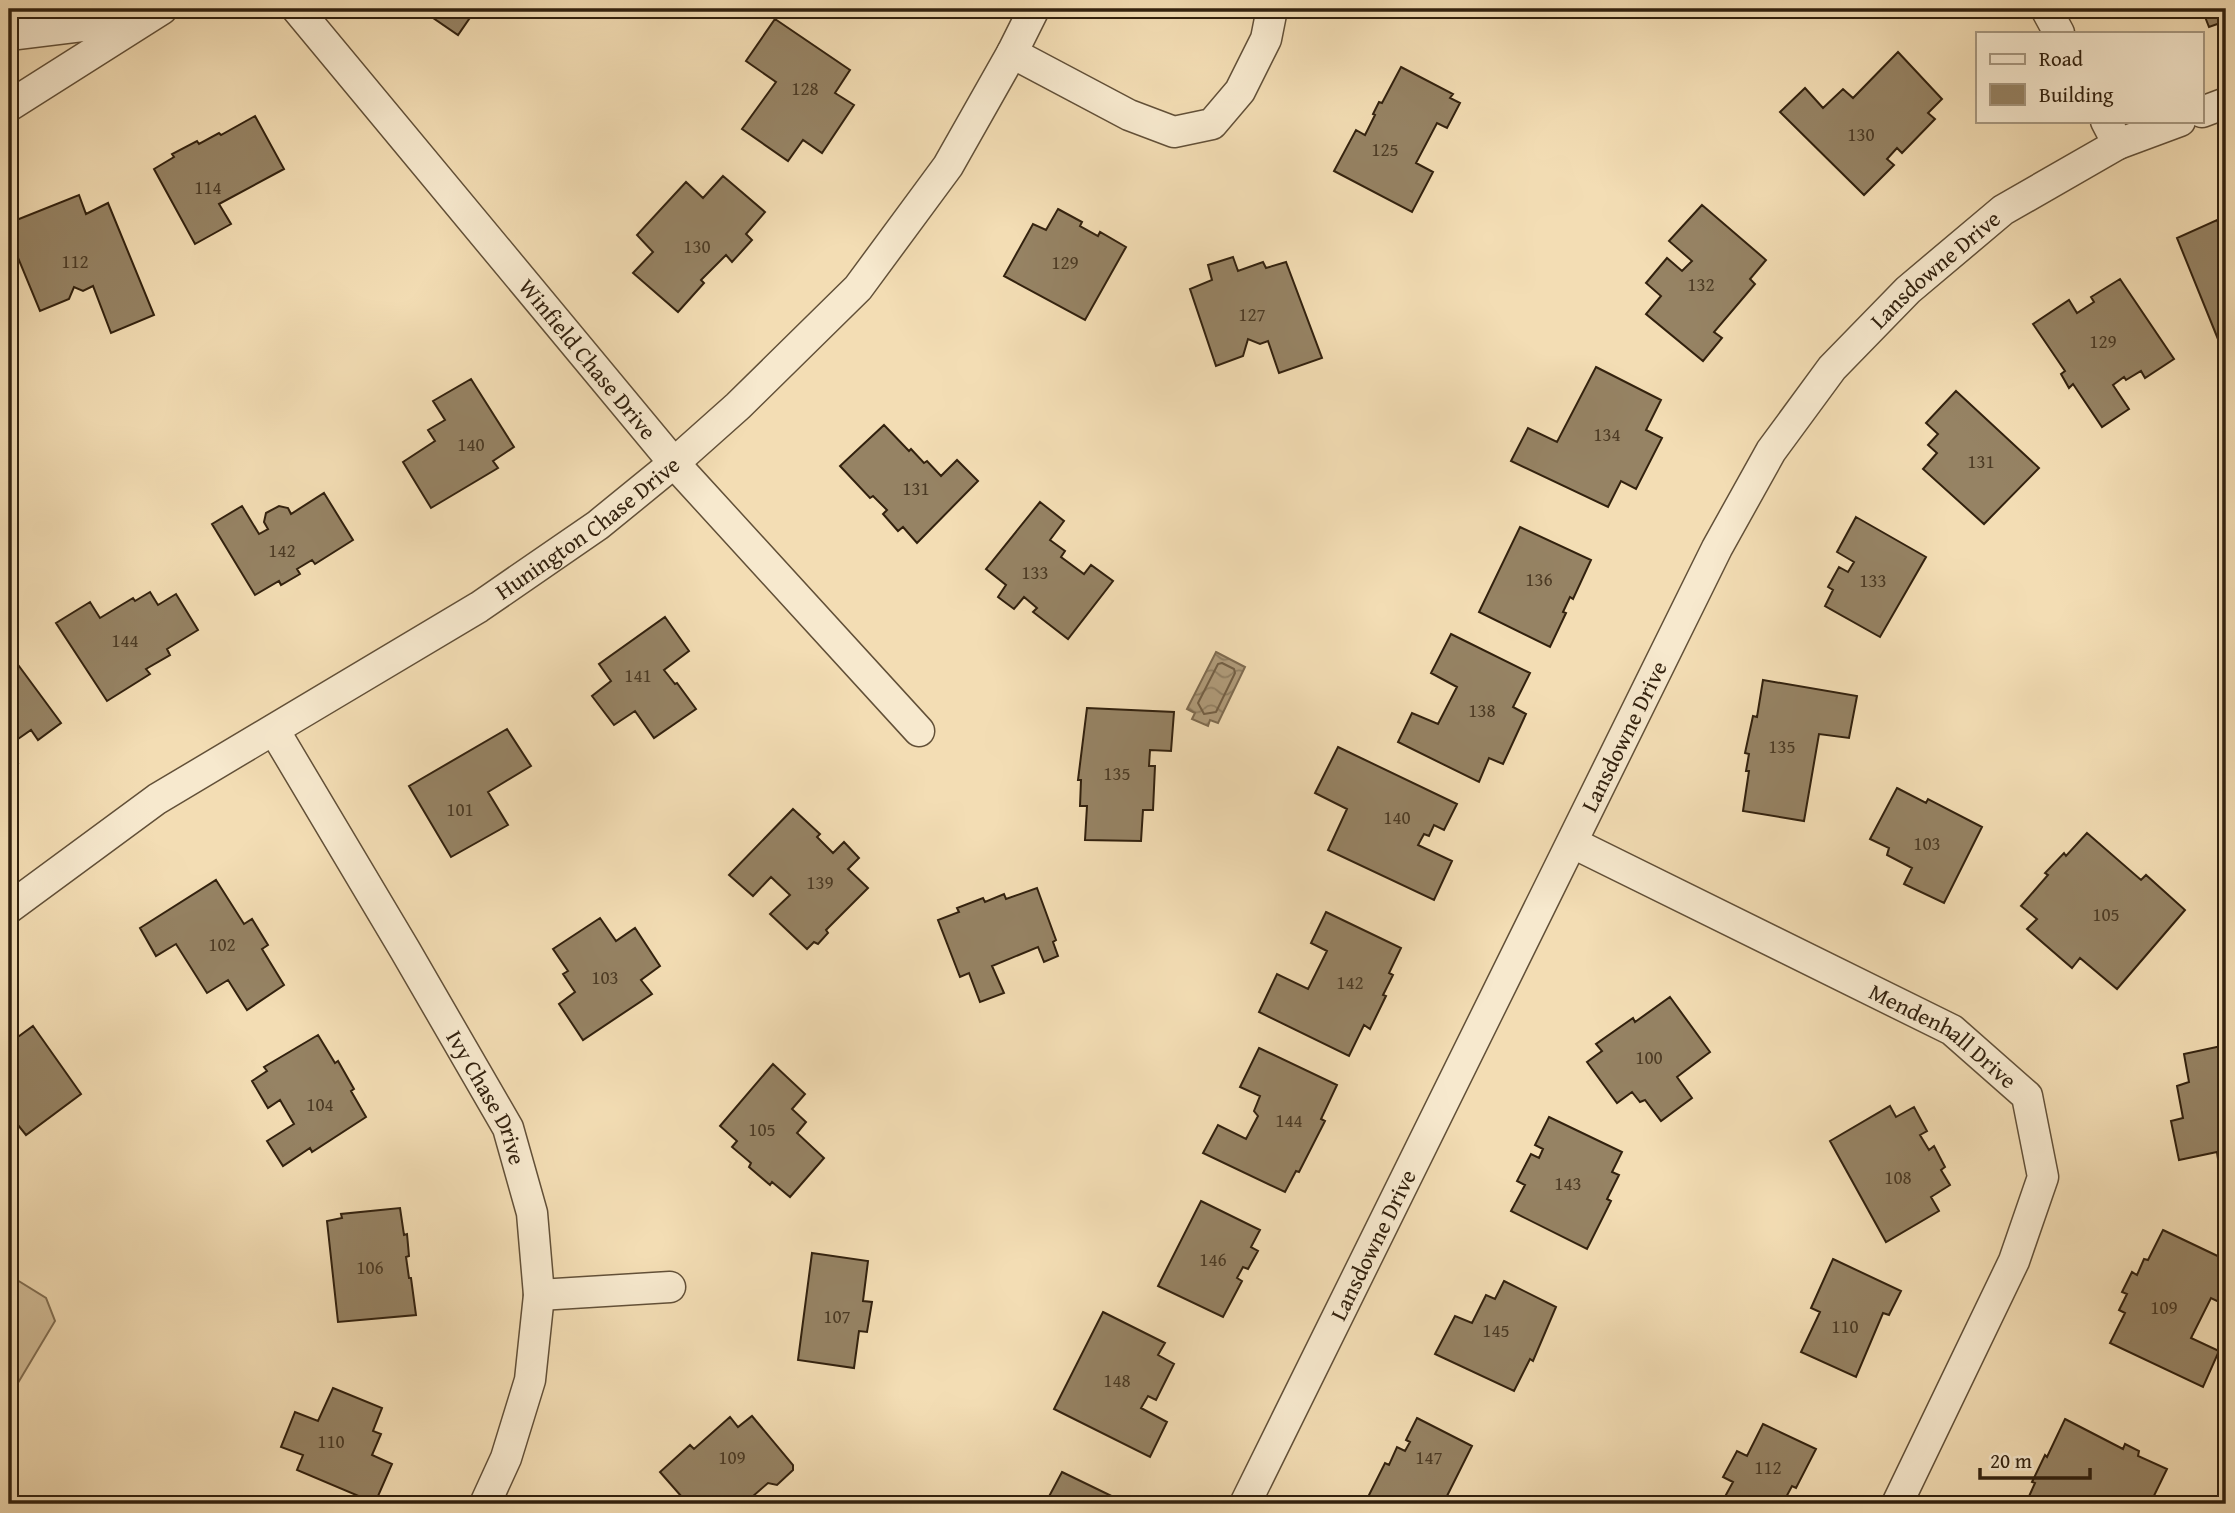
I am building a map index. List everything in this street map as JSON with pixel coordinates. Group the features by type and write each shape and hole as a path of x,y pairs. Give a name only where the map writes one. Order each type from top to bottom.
{"street":[{"name":"Winfield Chase Drive","path":"297,9 674,463 919,731"},
{"name":"Hunington Chase Drive","path":"9,908 157,799 479,607 598,525 738,407 858,288 948,166 1012,54 1034,9"},
{"path":"1012,54 1129,115 1174,132 1212,124 1240,91 1266,39 1272,9"},
{"path":"2046,9 2058,32"},
{"path":"9,35 154,13"},
{"path":"9,106 154,13"},
{"path":"2204,111 2226,103"},
{"name":"Lansdowne Drive","path":"1245,1504 1717,548 1771,451 1832,368 1908,290 2003,210 2112,132 2174,122"},
{"name":"Ivy Chase Drive","path":"274,730 508,1128 532,1213 539,1295 530,1380 506,1458 485,1504"},
{"name":"Mendenhall Drive","path":"1573,843 1952,1030 2027,1096 2043,1177 2014,1262 1897,1504"},
{"path":"539,1295 670,1287"}],"shaded area":[{"path":"9,1275 46,1298 55,1321 9,1398"}],"water":[{"path":"1216,652 1245,667 1218,723 1210,720 1208,726 1192,719 1195,713 1187,709"}],"building":[{"path":"420,9 476,9 458,35"},
{"path":"2202,9 2226,9 2226,21 2209,27"},
{"path":"775,19 850,70 835,93 854,105 822,153 803,140 788,161 742,129 776,82 746,61"},
{"path":"1898,52 1942,99 1928,113 1935,119 1902,153 1897,148 1887,159 1894,165 1864,195 1780,112 1805,88 1823,108 1843,89 1853,98"},
{"path":"1401,67 1453,94 1450,98 1460,103 1447,128 1437,123 1416,163 1433,172 1412,212 1334,171 1356,130 1365,135 1379,102 1382,103"},
{"path":"255,116 284,169 219,204 231,224 195,244 154,169 174,157 172,154 197,141 199,144 219,133 221,135"},
{"path":"723,176 765,212 746,234 752,240 732,262 726,255 701,280 704,283 678,312 633,273 653,252 637,235 686,182 703,198"},
{"path":"79,195 86,214 108,203 154,315 111,333 93,286 83,291 74,287 69,299 40,311 9,236 9,223"},
{"path":"1702,205 1766,260 1750,279 1755,284 1714,332 1722,338 1703,361 1646,314 1661,296 1646,283 1667,258 1682,271 1692,261 1669,241"},
{"path":"1058,209 1082,222 1080,226 1098,236 1100,232 1126,247 1085,320 1004,276 1033,224 1046,230"},
{"path":"2217,220 2226,242 2226,347 2222,349 2177,238"},
{"path":"1233,257 1238,271 1263,262 1266,268 1286,262 1322,358 1279,373 1268,341 1260,344 1248,339 1243,356 1216,366 1190,289 1212,280 1208,265"},
{"path":"2120,279 2174,359 2145,378 2141,371 2126,380 2124,377 2113,385 2129,409 2102,427 2073,384 2069,388 2061,374 2065,371 2033,324 2069,300 2077,313 2094,302 2091,297"},
{"path":"1596,367 1661,400 1646,430 1662,438 1636,489 1621,481 1608,507 1511,461 1528,428 1557,442"},
{"path":"471,379 514,447 493,461 498,468 431,508 403,462 435,441 428,430 445,420 433,401"},
{"path":"1956,391 2039,468 1984,524 1923,469 1937,453 1928,445 1938,434 1926,423"},
{"path":"884,425 909,451 911,449 924,463 927,461 941,476 957,460 978,481 917,543 903,527 898,531 883,514 887,510 873,496 870,498 840,466"},
{"path":"324,493 353,540 315,564 312,560 297,569 300,574 281,585 279,581 255,595 212,524 242,506 259,534 268,529 264,522 266,513 279,506 288,508 291,514"},
{"path":"1040,502 1064,521 1050,540 1065,551 1061,557 1084,574 1091,565 1113,581 1068,639 1033,612 1037,608 1024,597 1014,609 998,597 1006,585 986,569"},
{"path":"1856,517 1926,557 1880,637 1825,606 1833,590 1828,587 1839,567 1848,572 1854,562 1837,552"},
{"path":"1520,527 1591,560 1573,599 1570,597 1563,612 1566,613 1550,647 1479,612"},
{"path":"150,592 158,605 176,594 198,630 167,649 170,655 146,669 150,674 107,701 56,623 90,602 100,618 133,598 135,601"},
{"path":"665,617 689,651 664,670 696,709 654,738 635,711 614,725 592,696 611,681 599,664"},
{"path":"1451,634 1530,673 1513,707 1526,714 1503,764 1489,758 1479,782 1398,742 1412,713 1438,724 1457,687 1431,673"},
{"path":"16,662 61,723 38,740 31,730 18,739 12,732 9,734 9,667"},
{"path":"1763,680 1857,696 1849,738 1819,734 1804,821 1743,811 1749,771 1746,771 1749,754 1745,753 1753,716 1757,717"},
{"path":"1087,708 1174,712 1171,751 1150,750 1149,766 1155,766 1153,810 1143,810 1141,841 1085,840 1087,806 1080,806 1081,780 1078,780"},
{"path":"507,729 531,766 488,792 508,825 451,857 409,786"},
{"path":"1338,747 1457,804 1444,830 1434,825 1429,836 1424,834 1418,845 1452,861 1434,900 1328,850 1347,809 1315,793"},
{"path":"9,750 18,763 9,770"},
{"path":"1897,788 1926,803 1928,799 1982,827 1944,903 1904,884 1912,868 1887,855 1889,848 1870,839"},
{"path":"793,809 820,834 817,837 833,853 844,842 859,858 848,869 868,888 826,930 828,933 818,944 814,942 807,949 770,914 790,895 771,877 753,896 729,875"},
{"path":"2087,833 2141,880 2146,875 2185,910 2117,989 2080,958 2072,968 2027,929 2037,919 2021,906 2048,875 2045,873 2064,853 2066,856"},
{"path":"216,880 244,924 252,919 268,945 262,949 284,985 247,1010 228,980 207,993 176,944 156,956 140,928"},
{"path":"1037,888 1056,940 1053,942 1058,956 1044,962 1038,947 992,966 1004,993 980,1002 969,973 960,977 938,920 959,912 957,908 983,898 985,902 1004,894 1006,899"},
{"path":"1326,912 1401,948 1389,973 1393,975 1383,995 1386,996 1370,1029 1364,1025 1349,1056 1259,1012 1277,974 1308,989 1327,951 1311,943"},
{"path":"600,918 616,941 635,928 660,966 641,980 652,994 583,1040 559,1004 575,992 563,974 568,971 553,949"},
{"path":"1670,997 1710,1052 1677,1077 1692,1098 1661,1121 1645,1100 1640,1102 1632,1092 1617,1103 1587,1062 1602,1051 1596,1044 1633,1018 1635,1022"},
{"path":"33,1026 81,1094 26,1135 9,1114 9,1040 11,1042"},
{"path":"318,1035 335,1063 338,1061 366,1117 312,1152 310,1148 283,1166 267,1141 294,1124 280,1100 268,1108 252,1081 267,1071 264,1067"},
{"path":"2226,1045 2226,1158 2218,1159 2217,1152 2179,1160 2171,1121 2183,1118 2177,1086 2189,1082 2184,1054"},
{"path":"1259,1048 1337,1085 1321,1119 1325,1121 1299,1172 1296,1171 1285,1192 1203,1153 1218,1125 1246,1139 1258,1116 1254,1111 1260,1096 1240,1087"},
{"path":"773,1064 805,1094 792,1109 806,1122 797,1133 824,1158 790,1197 772,1182 770,1185 749,1167 751,1163 732,1147 737,1141 720,1126"},
{"path":"1890,1106 1896,1117 1914,1107 1927,1131 1920,1135 1929,1150 1934,1146 1945,1167 1941,1170 1950,1185 1931,1197 1939,1211 1886,1242 1830,1141"},
{"path":"1549,1117 1622,1152 1612,1172 1619,1175 1607,1199 1611,1201 1587,1249 1511,1211 1525,1185 1517,1181 1531,1154 1539,1158 1543,1149 1535,1145"},
{"path":"1201,1201 1260,1230 1251,1247 1258,1251 1248,1269 1243,1267 1237,1278 1242,1281 1223,1317 1158,1286"},
{"path":"400,1208 404,1235 407,1234 409,1256 406,1257 416,1315 338,1322 327,1221 342,1218 341,1214"},
{"path":"2163,1230 2226,1260 2226,1291 2221,1303 2211,1298 2191,1338 2219,1351 2203,1387 2110,1343 2125,1313 2119,1310 2127,1294 2122,1292 2132,1272 2137,1275 2144,1259 2148,1260"},
{"path":"812,1253 868,1261 863,1301 872,1302 867,1332 859,1331 854,1368 798,1360"},
{"path":"1833,1259 1901,1291 1889,1315 1883,1313 1856,1377 1801,1352 1820,1312 1811,1308"},
{"path":"1504,1281 1556,1307 1533,1361 1530,1359 1514,1391 1435,1354 1455,1316 1472,1323 1486,1295 1495,1299"},
{"path":"1103,1312 1165,1343 1158,1355 1174,1364 1156,1400 1148,1396 1141,1408 1167,1422 1150,1457 1054,1409"},
{"path":"333,1388 382,1408 373,1431 381,1434 372,1455 392,1464 375,1503 297,1470 303,1455 281,1447 295,1412 318,1421"},
{"path":"752,1416 793,1465 793,1470 777,1485 768,1483 744,1504 688,1504 660,1472 690,1445 694,1449 730,1417 738,1427"},
{"path":"1417,1418 1472,1446 1443,1504 1383,1504 1368,1497 1385,1463 1389,1465 1397,1447 1405,1451 1410,1442 1406,1440"},
{"path":"2065,1419 2123,1449 2125,1444 2139,1451 2138,1456 2167,1469 2150,1504 2026,1503 2035,1483 2032,1482"},
{"path":"1763,1424 1816,1449 1796,1488 1792,1486 1784,1501 1787,1504 1721,1504 1733,1482 1723,1477 1737,1451 1747,1456"},
{"path":"1062,1472 1122,1501 1121,1504 1045,1504"}]}
